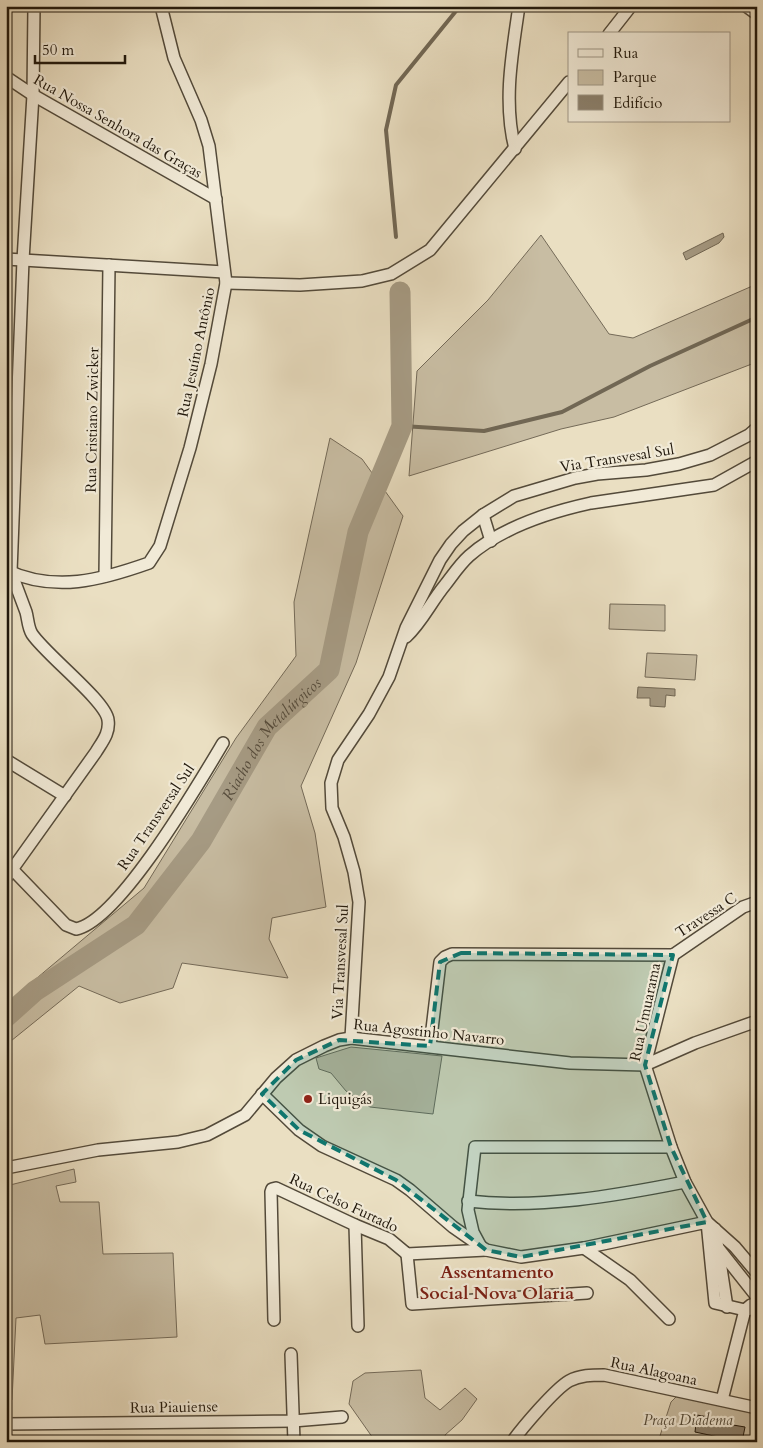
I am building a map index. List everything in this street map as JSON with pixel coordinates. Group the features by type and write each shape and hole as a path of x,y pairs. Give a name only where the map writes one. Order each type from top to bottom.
{"street":[{"path":"8,871 65,796 107,734 108,719 82,685 42,647 31,632 9,571 23,260 33,95 34,6"},
{"name":"Rua Jesuíno Antônio","path":"9,571 60,583 78,583 127,571 149,563 160,546 190,448 211,364 225,278 209,146 201,120 174,58 161,6"},
{"path":"515,149 510,133 508,113 509,80 519,6"},
{"path":"610,32 631,6"},
{"path":"746,6 757,14"},
{"name":"Rua Nossa Senhora das Graças","path":"6,77 33,95 216,199"},
{"path":"6,259 109,265 300,284 362,281 391,274 430,250 568,83"},
{"name":"Rua Cristiano Zwicker","path":"105,576 109,265"},
{"name":"Via Transvesal Sul","path":"351,1038 359,902 354,872 344,837 332,808 331,783 338,760 369,714 389,677 406,628 440,560 463,531 483,515 514,496 568,480 597,474 646,470 710,455 749,435 757,428"},
{"name":"Via Transvesal Sul","path":"403,640 414,630 443,587 469,556 522,524 576,506 714,485 757,461"},
{"path":"483,515 491,541"},
{"name":"Rua Transversal Sul","path":"8,871 66,925 76,929 89,925 112,903 139,872 168,832 223,743"},
{"path":"6,760 65,796"},
{"name":"Travessa C","path":"672,955 743,907 757,902"},
{"name":"Rua Umuarama","path":"430,1046 440,962 452,954 672,955 646,1065 670,1147 685,1182 711,1225 736,1247 757,1274"},
{"name":"Rua Agostinho Navarro","path":"6,1168 98,1150 198,1138 228,1125 245,1115 276,1078 296,1060 331,1043 351,1038 570,1063 646,1065 696,1043 757,1021"},
{"path":"262,1094 300,1130 322,1146 396,1180 453,1227 483,1248 521,1256 584,1248 711,1225"},
{"path":"483,1248 468,1214 474,1149 477,1147 670,1147"},
{"path":"468,1201 494,1204 601,1197 685,1182"},
{"name":"Rua Celso Furtado","path":"274,1320 272,1189 276,1188 354,1226 389,1239 407,1254 483,1248"},
{"path":"711,1225 718,1248 727,1307"},
{"path":"711,1225 714,1299 716,1304 745,1310 757,1308"},
{"path":"354,1226 358,1326"},
{"path":"584,1248 630,1280 669,1318"},
{"path":"718,1248 757,1299 745,1310 722,1400"},
{"path":"407,1254 412,1304 587,1293"},
{"path":"292,1354 294,1442"},
{"name":"Rua Alagoana","path":"512,1442 556,1392 569,1381 584,1376 604,1375 757,1408"},
{"name":"Rua Piauiense","path":"6,1424 293,1420 342,1417"}],"highlighted area":[{"path":"461,953 673,955 645,1065 671,1147 707,1222 521,1257 486,1250 396,1180 299,1130 262,1094 296,1060 339,1040 430,1046 440,962"}],"green space":[{"path":"541,235 609,334 633,338 757,284 757,362 614,417 561,429 409,476 417,371 488,300"},
{"path":"330,438 362,459 403,516 356,663 301,786 315,833 326,907 272,918 269,939 288,978 182,963 173,988 120,1003 79,986 6,1045 6,1004 144,888 236,738 296,656 294,602"},
{"path":"610,604 665,605 665,631 609,629"},
{"path":"647,653 697,655 695,680 645,677"},
{"path":"351,1047 442,1056 433,1114 370,1107 346,1091 331,1073 319,1069 316,1058"},
{"path":"74,1169 76,1182 56,1186 60,1202 99,1202 103,1254 173,1253 177,1337 45,1344 40,1315 16,1318 12,1400 7,1402 6,1186"},
{"path":"421,1370 425,1398 440,1410 465,1388 477,1399 462,1420 445,1435 446,1442 375,1441 349,1404 353,1381 365,1373"},
{"name":"Praça Diadema","path":"677,1396 734,1407 757,1414 757,1442 658,1442 671,1402"}],"shaded area":[{"path":"723,233 724,237 719,243 686,260 683,253"},
{"path":"638,687 675,689 675,696 666,695 665,707 650,706 650,698 637,698"}],"building":[{"path":"697,1415 714,1418 715,1422 745,1427 742,1442 695,1432"}],"waterway":[{"path":"396,237 386,130 396,85 456,11 457,6"},
{"name":"Riacho dos Metalúrgicos","path":"6,1017 35,991 136,925 201,841 267,727 329,670 358,532 402,426 400,292"},
{"path":"402,426 484,431 562,412 650,366 753,319"}],"place":[{"name":"Liquigás","path":"308,1099"}],"district":[{"name":"Assentamento Social Nova Olaria","path":"497,1282"}]}
